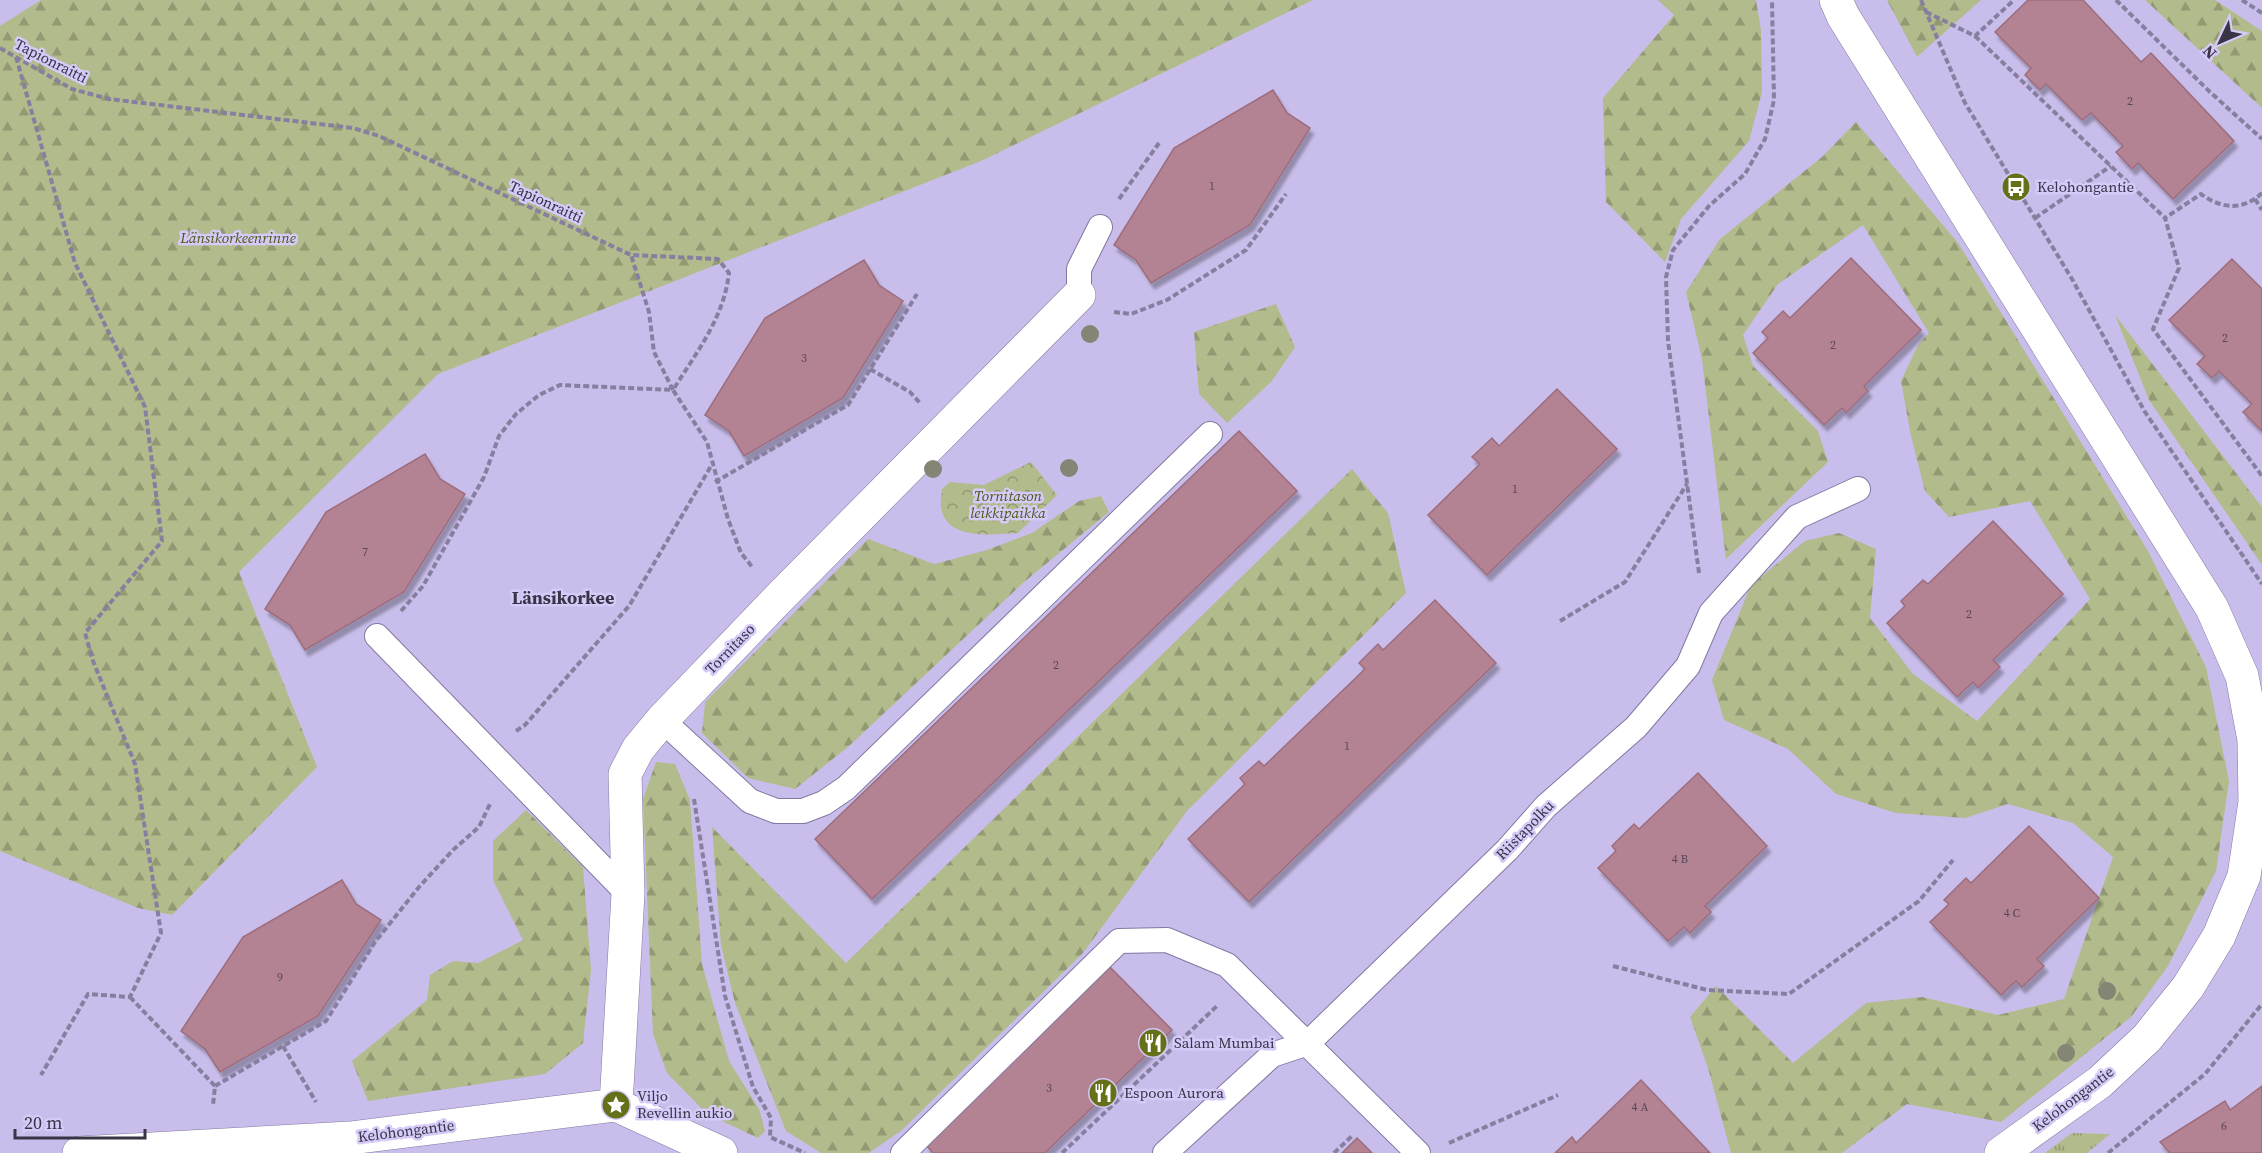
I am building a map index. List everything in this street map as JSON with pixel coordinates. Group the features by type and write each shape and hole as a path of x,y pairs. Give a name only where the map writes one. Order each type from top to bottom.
{"street":[{"name":"Kelohongantie","path":"1836,0 1843,16 2212,608 2242,676 2254,740 2259,802 2244,876 2219,936 2188,987 2147,1038 2100,1082 2001,1153"},
{"name":"Tornitaso","path":"616,1105 628,894 625,774 638,748 779,598 1079,295"},
{"name":"Kelohongantie","path":"79,1153 342,1144 616,1105"},
{"path":"616,1105 721,1153"}],"lane":[{"path":"1079,295 1079,269 1100,227"},
{"path":"662,720 750,801 776,812 803,811 824,803 846,788 1210,434"},
{"name":"Riistapolku","path":"1167,1152 1272,1054 1308,1042 1498,858 1546,806 1636,727 1688,666 1712,613 1797,517 1858,489"},
{"path":"377,636 628,894"},
{"path":"903,1153 1119,941 1167,940 1227,964 1418,1153"}],"path":[{"path":"1712,613 1701,587 1668,341 1666,277 1673,250 1708,206 1745,174 1765,139 1774,100 1772,0"},
{"path":"1921,0 1965,103 2035,218 2145,412 2262,584"},
{"path":"1975,36 2014,0"},
{"path":"2116,0 2210,92 2262,139"},
{"path":"2242,0 2262,13"},
{"path":"1926,12 1975,36 2165,218 2179,268 2153,329 2262,476"},
{"name":"Tapionraitti","path":"0,48 72,89 109,99 353,128 379,136 631,255 718,260 729,273 727,292 718,316 673,390"},
{"path":"16,57 75,263 145,407 162,541 85,633 93,661 135,764 161,933 130,997"},
{"path":"1100,227 1159,143"},
{"path":"2035,218 2111,166"},
{"path":"2165,218 2201,194 2213,202 2228,206 2242,205 2262,193"},
{"path":"1079,295 1098,310 1131,314 1167,300 1246,250 1286,194"},
{"path":"2255,199 2262,210"},
{"path":"631,255 649,312 654,352 673,390 707,442 715,482 741,553 779,598"},
{"path":"715,482 848,405 917,294"},
{"path":"870,369 910,392 945,429"},
{"path":"377,636 423,586 484,477 499,436 516,414 539,396 560,384 590,388 673,390"},
{"path":"489,750 525,725 629,606 711,465"},
{"path":"1560,621 1625,582 1687,483"},
{"path":"686,742 725,996 753,1087 771,1118 770,1137 805,1153"},
{"path":"41,1074 88,994 130,997 215,1086 326,1021 375,942 453,850 479,827 506,769"},
{"path":"1613,966 1707,990 1789,994 1919,901 1953,860"},
{"path":"1062,1153 1244,981"},
{"path":"2108,1153 2205,1074 2262,1004"},
{"path":"283,1046 342,1144"},
{"path":"1446,1144 1558,1095"}],"green space":[{"name":"Länsikorkeenrinne","path":"41,0 1313,0 981,161 438,374 239,572 317,767 172,915 138,908 0,851 0,26"},
{"path":"1658,0 1756,0 1761,30 1762,92 1749,141 1681,219 1665,262 1606,202 1603,98 1674,15"},
{"path":"1887,0 1981,0 1917,57"},
{"path":"2145,0 2215,0 2262,31 2262,108"},
{"path":"1856,122 1958,243 2148,551 2206,667 2229,781 2216,871 2168,966 2131,1017 2001,1122 1907,1104 1842,1153 1731,1153 1708,1068 1690,1017 1716,986 1793,1063 1866,1003 1922,997 1998,1015 2064,999 2113,857 2073,823 2008,804 1965,818 1896,813 1836,794 1788,749 1724,720 1712,680 1751,585 1805,541 1839,533 1876,549 1870,618 1913,674 1977,721 2090,599 2030,501 1949,517 1925,491 1911,436 1901,381 1918,345 1929,333 1863,225 1778,284 1743,335 1753,366 1818,431 1828,462 1726,559 1702,359 1686,292 1720,239 1822,157"},
{"path":"1276,304 1295,347 1272,381 1227,423 1199,394 1194,332"},
{"path":"2115,315 2262,507 2262,565 2149,400"},
{"name":"Tornitason leikkipaikka","path":"1031,462 1057,495 1018,533 973,534 952,526 945,518 941,505 942,489 950,482 984,485"},
{"path":"1352,469 1388,513 1406,593 1187,811 1083,953 902,1130 869,1153 821,1153 786,1131 735,1003 721,945 712,827 846,963"},
{"path":"1101,496 1109,512 1024,582 848,747 795,789 748,778 702,733 705,702 868,539 934,564 987,550 1032,533 1079,501"},
{"path":"656,762 675,764 690,800 702,964 729,1061 759,1109 765,1131 758,1138 707,1114 667,1073 653,1034 643,799"},
{"path":"526,810 583,867 591,970 583,1043 545,1074 368,1101 352,1061 427,1000 430,975 453,961 478,963 523,940 493,880 493,841"},
{"path":"2072,1133 2110,1134 2087,1153 2045,1153"}],"building":[{"path":"2028,0 2083,0 2141,62 2151,53 2234,141 2173,199 2138,163 2132,169 2116,152 2123,146 2091,113 2082,120 2046,84 2040,90 2025,75 2031,68 1995,32"},
{"path":"1273,90 1287,113 1310,128 1250,225 1151,283 1136,260 1114,245 1174,148"},
{"path":"1851,258 1921,330 1864,386 1868,391 1846,413 1842,408 1824,425 1753,353 1768,338 1762,332 1783,311 1790,318"},
{"path":"2232,259 2262,289 2262,431 2243,412 2252,404 2219,371 2212,378 2197,364 2205,356 2169,320"},
{"path":"864,260 879,285 903,301 843,398 744,456 729,431 705,415 765,318"},
{"path":"1557,389 1617,449 1487,575 1428,515 1480,464 1472,457 1492,438 1499,446"},
{"path":"1239,431 1297,491 872,899 815,839"},
{"path":"425,454 440,479 465,494 404,592 305,650 290,625 265,609 326,512"},
{"path":"1993,521 2063,594 1993,660 2000,667 1978,688 1973,682 1957,697 1887,623 1905,606 1901,601 1923,580 1928,584"},
{"path":"1435,600 1496,663 1249,902 1188,839 1245,784 1240,778 1259,761 1264,766 1365,669 1359,663 1378,644 1383,650"},
{"path":"1698,773 1767,846 1705,906 1711,912 1690,933 1684,927 1668,941 1598,868 1616,851 1612,846 1634,824 1639,829"},
{"path":"2029,826 2099,898 2037,959 2044,966 2022,987 2016,981 2001,995 1930,922 1949,904 1944,900 1966,878 1971,883"},
{"path":"342,880 356,904 381,920 318,1016 220,1072 205,1049 181,1031 243,937"},
{"path":"1110,967 1172,1030 1045,1153 933,1153 926,1145"},
{"path":"1641,1080 1710,1153 1555,1153 1572,1137 1576,1143"},
{"path":"2262,1086 2262,1153 2170,1153 2160,1142 2225,1101 2230,1110"},
{"path":"1357,1138 1372,1153 1342,1153"}],"place":[{"name":"Kelohongantie","path":"2016,187"},
{"name":"Salam Mumbai","path":"1153,1043"},
{"name":"Espoon Aurora","path":"1103,1093"},
{"name":"Viljo Revellin aukio","path":"616,1105"}],"district":[{"name":"Länsikorkee","path":"563,598"}]}
